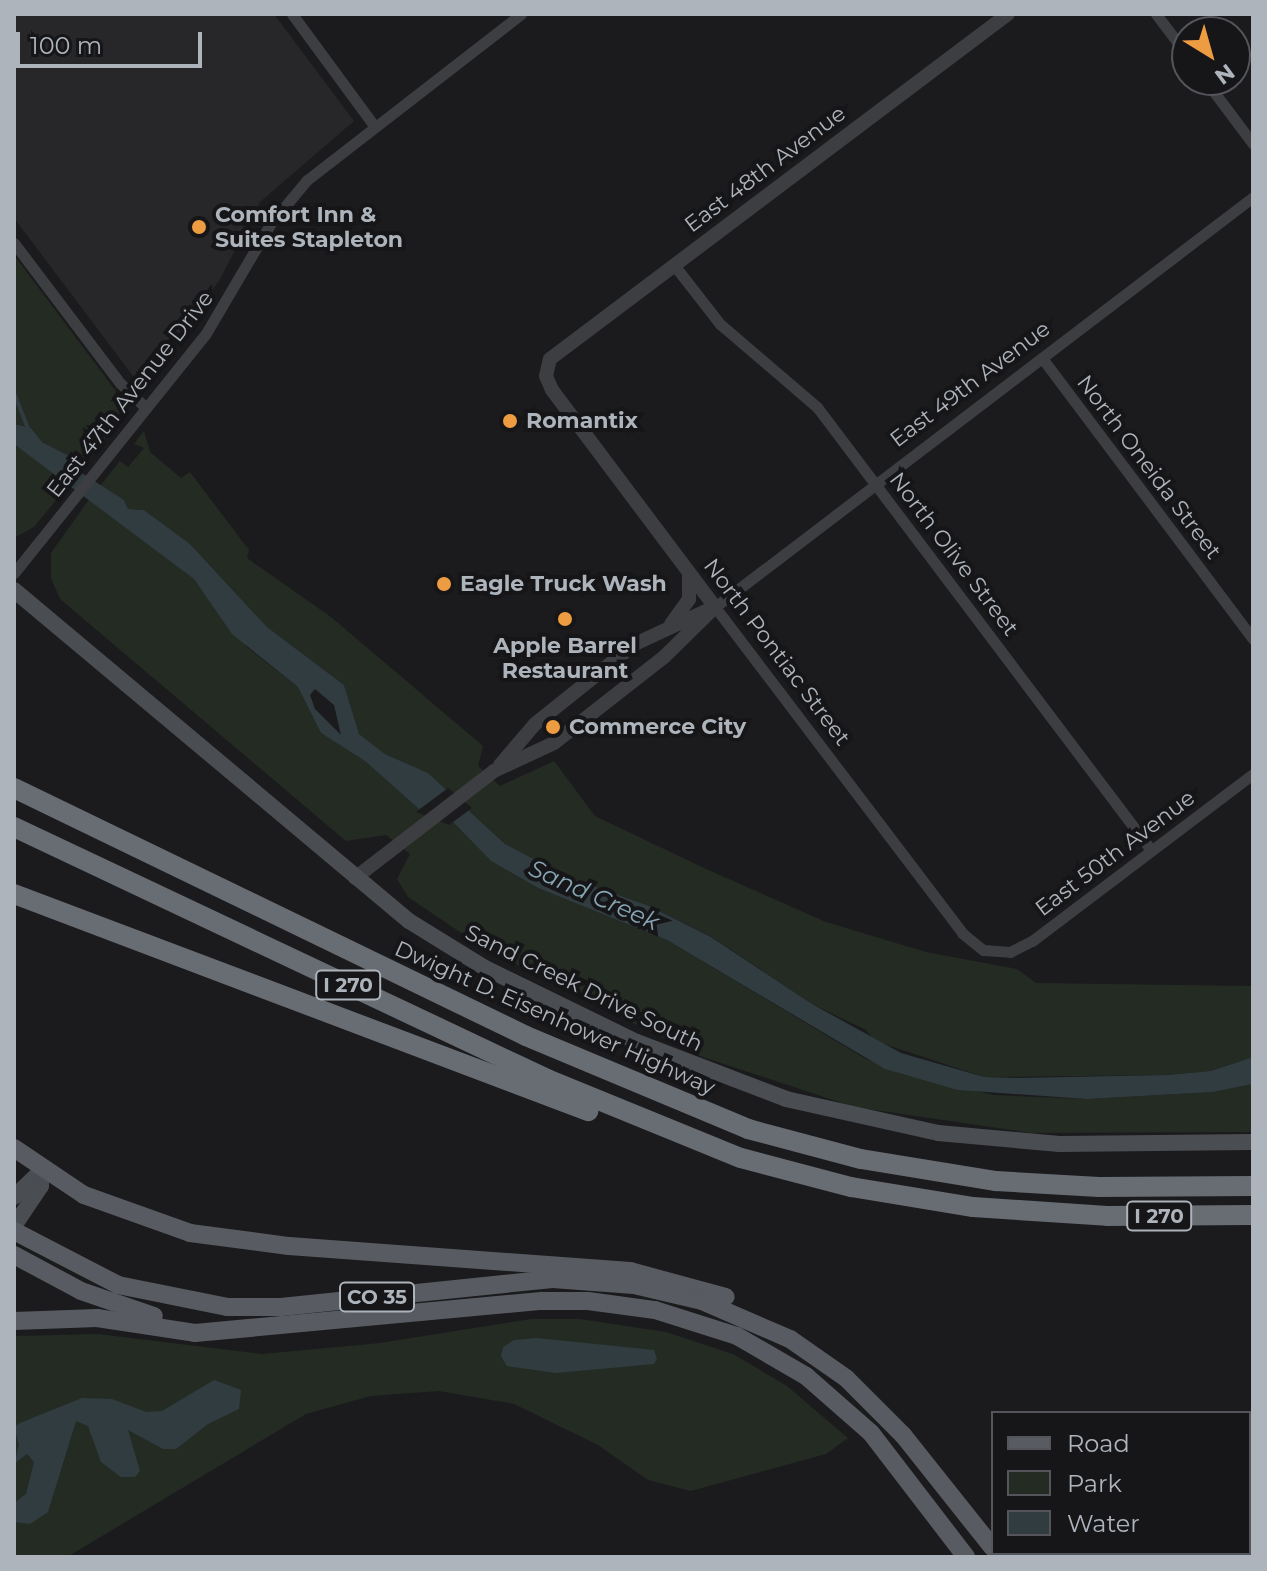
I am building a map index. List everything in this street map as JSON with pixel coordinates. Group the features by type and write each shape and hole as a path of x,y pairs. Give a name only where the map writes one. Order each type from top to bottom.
{"highway":[{"name":"Dwight D. Eisenhower Highway","path":"14,788 526,1036 748,1129 861,1159 996,1181 1088,1187 1253,1186"},
{"name":"I 270","path":"14,827 684,1138 814,1179 950,1204 1078,1215 1253,1215"},
{"path":"14,894 623,1125 684,1138"}],"main road":[{"name":"Sand Creek Drive South","path":"14,590 409,921 485,968 673,1058 786,1099 896,1126 1012,1141 1253,1142"},
{"path":"14,1148 42,1170 110,1207 180,1231 289,1246 630,1271 725,1296 749,1318"},
{"path":"14,1196 42,1170"},
{"path":"14,1229 41,1186 42,1170"},
{"name":"CO 35","path":"14,1229 100,1278 208,1305 281,1307 580,1279 661,1290 749,1318 817,1356 876,1406 991,1546"},
{"name":"CO 35","path":"14,1255 73,1287 132,1309 240,1328 565,1300 632,1306 700,1323 790,1365 855,1416 966,1557"},
{"path":"14,1321 97,1318 195,1333 240,1328"}],"street":[{"path":"292,14 375,127"},
{"name":"East 47th Avenue Drive","path":"14,573 228,304 282,209 321,168 521,14"},
{"name":"East 48th Avenue","path":"550,359 1008,14"},
{"path":"1156,14 1171,34"},
{"path":"1217,96 1253,144"},
{"name":"East 49th Avenue","path":"494,771 554,743 643,674 715,607 1253,197"},
{"path":"14,243 120,383 146,408"},
{"name":"North Olive Street","path":"674,265 720,324 803,392 1151,850"},
{"name":"North Oneida Street","path":"1042,358 1253,639"},
{"name":"North Pontiac Street","path":"550,359 546,376 552,390 715,607 962,933 974,945 997,953"},
{"path":"669,626 689,599 688,571"},
{"name":"East 49th Avenue","path":"355,878 494,771 535,724 635,644 715,607"},
{"name":"East 50th Avenue","path":"997,953 1032,941 1253,774"}],"shaded area":[{"path":"14,14 274,14 354,121 260,202 219,281 145,379 133,376 14,218"}],"green space":[{"path":"14,255 115,390 120,405 119,421 79,471 70,457 42,442 31,428 14,424"},
{"path":"144,431 150,452 181,478 190,472 249,550 247,558 331,617 483,746 478,766 500,786 554,761 595,816 704,868 826,922 926,952 1017,969 1036,983 1253,986 1253,1057 1211,1071 1168,1075 984,1077 875,1041 866,1030 812,1004 712,937 649,906 568,877 505,844 428,773 385,754 359,734 344,685 267,627 190,544 144,510 128,509 124,500 100,486 120,461 128,467 144,448 134,444"},
{"path":"14,444 70,483 34,527 14,538"},
{"path":"90,498 194,579 248,648 298,687 321,733 365,761 420,810 453,822 491,861 538,888 667,940 866,1059 901,1074 994,1095 1087,1099 1213,1092 1253,1084 1253,1132 1031,1133 854,1107 697,1055 482,947 408,897 397,879 410,854 386,835 346,841 60,599 51,578 51,553"},
{"path":"531,1319 580,1319 666,1332 733,1354 787,1386 848,1438 826,1454 691,1491 648,1480 598,1445 514,1404 439,1391 371,1396 306,1414 67,1557 14,1557 14,1336 98,1334 262,1354 380,1343"}],"water":[{"name":"Sand Creek","path":"14,424 31,428 42,442 71,457 74,468 124,500 128,509 144,510 190,544 267,627 344,685 359,734 385,754 428,773 505,844 568,877 649,906 711,937 812,1004 901,1053 984,1077 1017,1078 1168,1075 1211,1071 1253,1057 1253,1084 1213,1092 1087,1099 958,1090 885,1069 667,940 538,888 491,861 453,822 420,810 365,761 321,733 298,687 232,634 194,579 14,444","holes":["315,689 334,705 341,735 315,709 310,695"]},
{"path":"537,1338 654,1350 657,1359 654,1364 556,1373 507,1366 501,1356 503,1347 514,1340"},
{"path":"214,1380 241,1390 239,1409 208,1424 176,1449 163,1449 128,1430 140,1471 135,1477 121,1477 101,1462 88,1426 76,1421 48,1512 30,1524 14,1522 14,1503 26,1494 34,1462 27,1454 14,1464 19,1445 14,1427 82,1398 112,1399 146,1412 162,1411"}],"pier":[{"path":"448,788 472,808 449,825 416,812"}],"waterway":[{"path":"14,393 29,431"}],"place":[{"name":"Comfort Inn & Suites Stapleton","path":"199,227"},
{"name":"Romantix","path":"510,421"},
{"name":"Eagle Truck Wash","path":"444,584"},
{"name":"Apple Barrel Restaurant","path":"565,619"},
{"name":"Commerce City","path":"553,727"}]}
